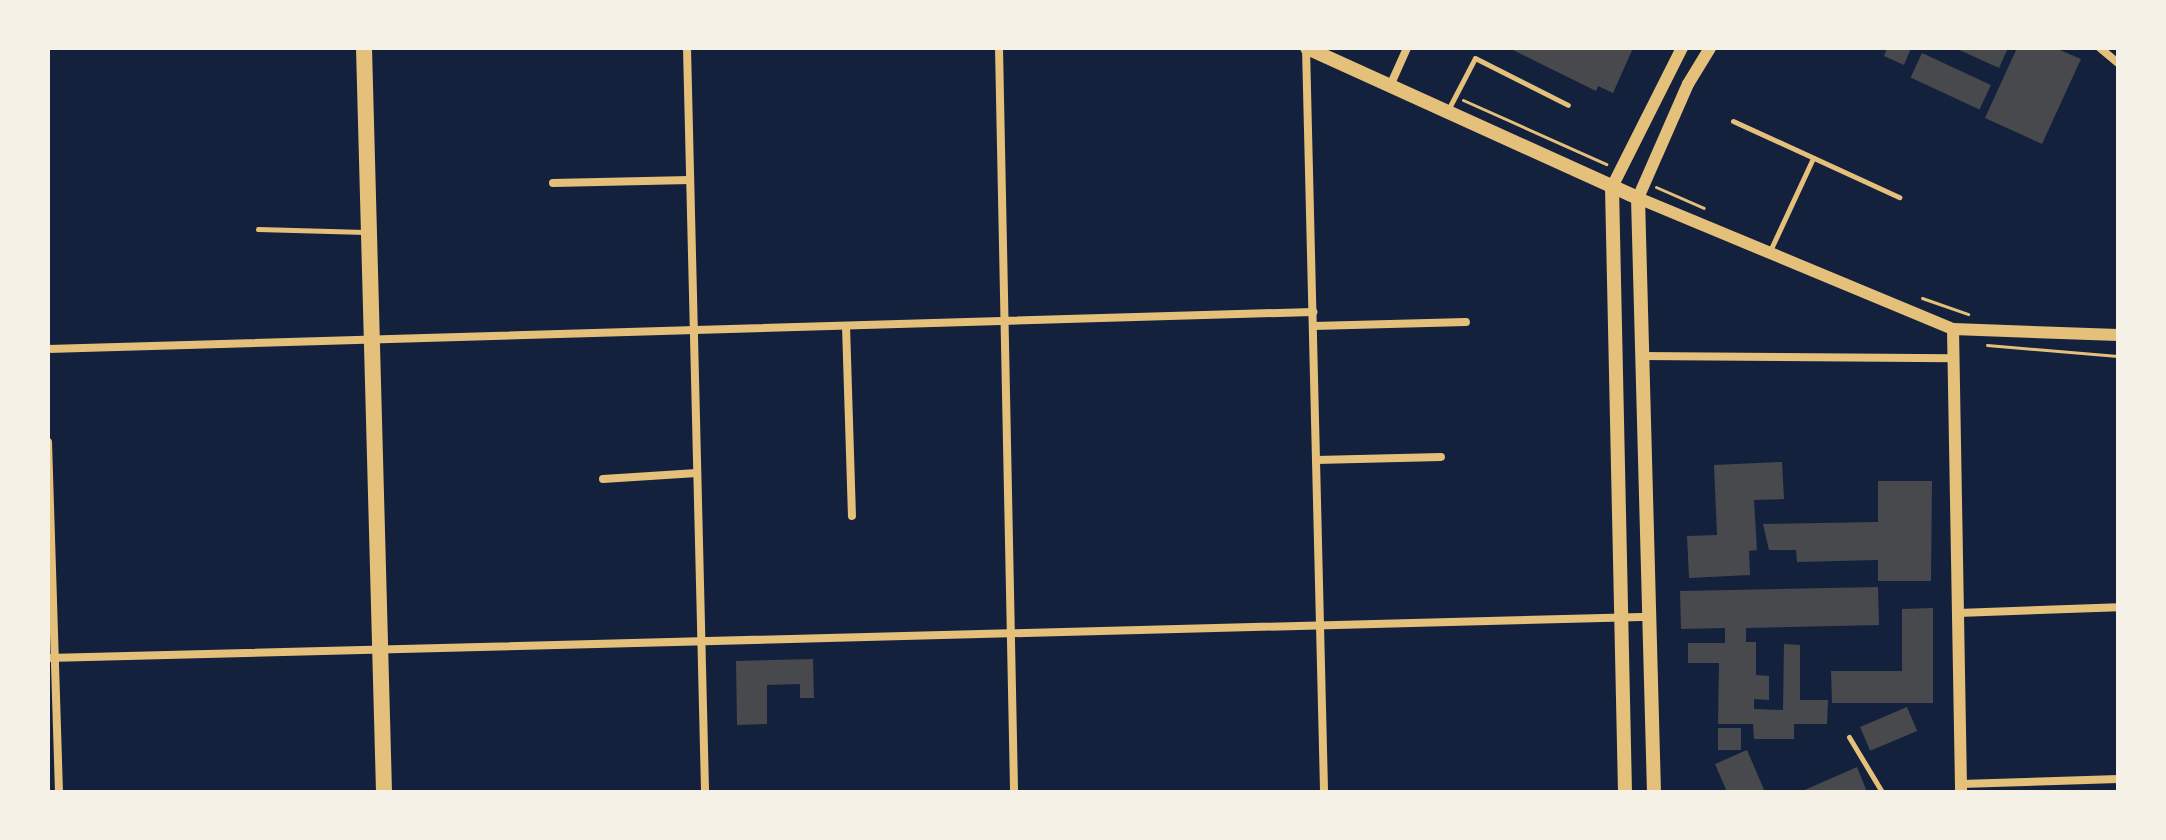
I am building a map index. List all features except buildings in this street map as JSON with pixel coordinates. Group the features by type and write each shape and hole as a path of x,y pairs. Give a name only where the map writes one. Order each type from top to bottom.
{"main road":[{"path":"364,48 384,792"},
{"path":"1306,48 1638,198 1654,792"},
{"path":"1612,187 1625,792"}],"street":[{"path":"687,48 705,792"},
{"path":"999,48 1014,792"},
{"path":"1306,48 1324,792"},
{"path":"1390,87 1407,48"},
{"path":"1612,187 1682,48"},
{"path":"1710,48 1688,84 1638,198 1953,329 2118,335"},
{"path":"2100,48 2118,63"},
{"path":"553,183 690,180"},
{"path":"48,349 1313,312"},
{"path":"1313,326 1466,322"},
{"path":"846,326 852,516"},
{"path":"1953,329 1961,788 2118,779"},
{"path":"1641,356 1954,358"},
{"path":"48,442 52,658 59,792"},
{"path":"1316,460 1441,457"},
{"path":"603,479 697,473"},
{"path":"1958,613 2118,607"},
{"path":"52,658 1320,622 1651,617"}],"lane":[{"path":"1446,113 1475,58 1568,105"},
{"path":"1733,121 1899,197"},
{"path":"1769,254 1813,158"},
{"path":"258,229 369,232"},
{"path":"1849,737 1882,792"}],"path":[{"path":"1455,96 1620,170"},
{"path":"1645,181 1717,214"},
{"path":"1909,294 1973,315 1983,330 1987,346 1999,350 2118,356"}]}
